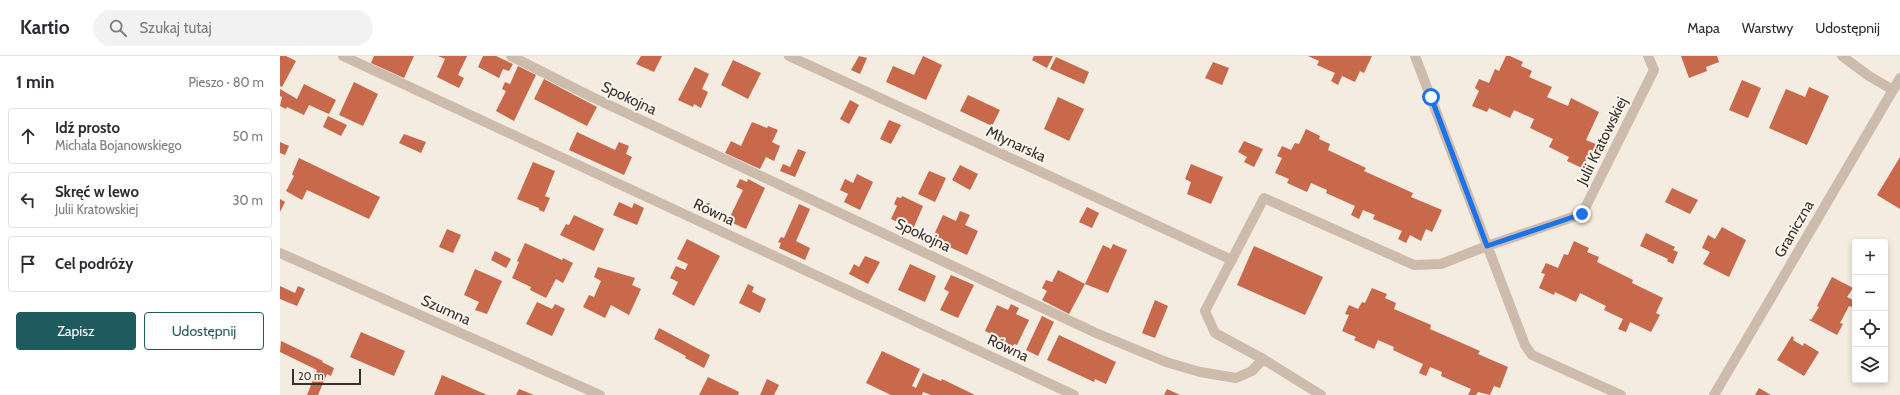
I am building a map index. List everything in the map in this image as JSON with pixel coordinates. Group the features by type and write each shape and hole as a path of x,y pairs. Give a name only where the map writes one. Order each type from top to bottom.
{"street":[{"name":"Równa","path":"343,56 1074,395"},
{"name":"Spokojna","path":"511,56 592,97 1089,330 1166,362 1200,372 1236,378 1252,370 1263,359"},
{"name":"Młynarska","path":"789,56 1232,260"},
{"path":"1415,56 1525,345 1532,355 1621,395"},
{"name":"Julii Kratowskiej","path":"1232,260 1264,198 1414,265 1441,264 1487,246 1582,214 1654,70 1648,56"},
{"path":"1842,56 1869,76 1893,90"},
{"name":"Graniczna","path":"1714,395 1900,78"},
{"name":"Szumna","path":"280,253 600,395"},
{"path":"1232,260 1205,311 1215,333 1263,359 1321,395"}],"building":[{"path":"280,56 286,56 296,61 282,87 280,86"},
{"path":"374,56 414,56 404,78 371,63"},
{"path":"438,56 467,56 458,75 464,78 459,88 437,77 445,59"},
{"path":"483,56 496,56 513,64 509,71 503,69 499,78 478,67"},
{"path":"641,56 662,56 654,72 636,64"},
{"path":"859,56 867,58 860,74 851,70"},
{"path":"923,56 942,65 926,100 886,82 893,66 914,75"},
{"path":"1034,56 1053,56 1047,68 1032,60"},
{"path":"1308,56 1372,56 1364,73 1360,71 1355,82 1342,76 1338,85 1331,81 1335,73 1317,65 1319,61"},
{"path":"1506,56 1510,56 1523,62 1521,66 1532,71 1529,77 1552,87 1547,97 1568,106 1571,98 1599,112 1586,140 1598,145 1593,156 1589,154 1582,168 1567,161 1569,157 1549,147 1553,139 1530,128 1534,119 1514,110 1510,118 1489,108 1487,112 1472,106 1479,91 1475,88 1479,79 1489,83 1495,69 1499,71"},
{"path":"1681,56 1717,56 1719,62 1706,67 1707,71 1689,78"},
{"path":"1056,57 1089,72 1084,84 1050,69"},
{"path":"733,60 761,73 748,99 721,85"},
{"path":"1213,62 1229,68 1222,85 1205,78"},
{"path":"518,66 536,75 514,121 496,111 506,91 502,89 505,82 510,84"},
{"path":"695,67 709,74 702,89 708,92 701,108 694,104 693,107 678,100"},
{"path":"544,79 597,107 587,126 534,99"},
{"path":"1742,80 1761,88 1748,118 1729,110"},
{"path":"354,82 378,94 363,126 339,115"},
{"path":"304,84 336,100 329,114 309,105 304,115 287,107 286,109 280,106 282,97 280,96 280,89 297,99"},
{"path":"1809,87 1829,96 1807,145 1769,128 1786,89 1805,97"},
{"path":"968,95 1000,110 992,126 960,111"},
{"path":"1058,97 1084,109 1069,141 1044,129"},
{"path":"850,100 859,105 849,124 840,119"},
{"path":"328,116 347,125 341,136 323,127"},
{"path":"889,120 901,125 891,144 880,139"},
{"path":"752,122 767,128 768,126 778,130 772,142 780,146 774,161 766,157 760,169 725,153 731,141 741,146"},
{"path":"1306,129 1320,136 1319,139 1330,144 1328,150 1366,168 1364,171 1413,193 1411,197 1442,210 1432,232 1426,229 1421,241 1410,235 1406,243 1398,239 1402,231 1373,219 1375,215 1363,210 1359,219 1351,215 1355,206 1326,193 1327,190 1311,183 1307,192 1287,183 1289,179 1275,173 1282,158 1277,156 1282,146 1291,150 1295,143 1299,144"},
{"path":"577,132 615,150 619,142 629,146 626,154 632,157 624,175 569,150"},
{"path":"404,134 426,142 421,153 399,143"},
{"path":"1244,141 1263,149 1254,167 1244,162 1247,157 1238,152"},
{"path":"280,142 289,146 285,155 280,153"},
{"path":"798,149 806,152 795,177 780,171 783,164 790,167"},
{"path":"1900,157 1900,209 1877,195"},
{"path":"299,158 380,197 369,219 307,190 302,200 286,191 294,176 292,174"},
{"path":"533,162 555,171 545,196 550,198 544,212 539,210 539,208 517,199"},
{"path":"1191,164 1223,177 1211,204 1187,194 1191,182 1185,179"},
{"path":"960,165 978,174 970,190 952,180"},
{"path":"929,171 946,178 935,202 918,194"},
{"path":"857,174 873,182 860,210 844,202 848,194 840,190 845,179 853,183"},
{"path":"740,179 747,182 748,179 765,188 746,229 728,221 743,190 736,187"},
{"path":"1672,188 1698,200 1690,214 1665,202"},
{"path":"902,196 923,206 913,229 891,219 897,206 894,204 897,197 901,198"},
{"path":"280,199 285,202 280,212"},
{"path":"619,202 632,208 634,203 644,208 637,225 613,215"},
{"path":"799,204 810,209 796,241 810,248 805,260 779,248 781,243 778,242 781,237 784,238"},
{"path":"1087,207 1099,213 1092,228 1079,222"},
{"path":"960,211 970,215 965,225 978,231 967,255 932,239 943,215 956,221"},
{"path":"574,215 604,229 594,251 560,235 566,224 569,225"},
{"path":"1722,227 1746,240 1729,277 1703,264 1710,252 1702,248 1708,235 1715,239"},
{"path":"447,229 461,235 453,253 439,247"},
{"path":"1646,233 1675,247 1673,250 1678,252 1673,264 1667,261 1668,259 1640,246"},
{"path":"687,239 720,256 694,306 672,294 678,282 670,278 676,266 685,270 688,264 677,259"},
{"path":"1574,241 1589,248 1587,252 1599,257 1597,262 1633,280 1632,283 1663,298 1656,313 1660,315 1651,332 1630,322 1626,332 1618,329 1623,319 1604,310 1606,306 1580,293 1576,302 1555,292 1554,295 1539,288 1545,274 1541,273 1546,263 1558,268 1564,254 1568,255"},
{"path":"525,243 562,260 563,258 573,263 563,283 556,279 546,298 530,290 531,287 512,278 519,262 517,261"},
{"path":"1113,244 1127,250 1108,293 1085,284 1103,245 1111,249"},
{"path":"1254,246 1323,277 1305,315 1237,285"},
{"path":"495,251 511,259 506,268 491,260"},
{"path":"865,256 880,262 868,284 849,274 854,264 859,267"},
{"path":"910,264 936,276 925,302 898,290"},
{"path":"598,267 635,278 632,285 641,289 629,315 611,305 605,318 583,307 589,295 594,297 601,281 594,277"},
{"path":"475,269 502,281 487,314 475,310 479,302 464,295"},
{"path":"1058,270 1085,284 1069,314 1042,300 1047,291 1042,288 1046,280 1052,282"},
{"path":"951,275 974,285 958,318 940,310 949,292 944,289"},
{"path":"1832,277 1852,287 1847,297 1852,300 1852,307 1849,306 1840,323 1843,324 1837,335 1809,320 1811,320 1819,307 1817,306"},
{"path":"748,284 754,287 752,292 766,299 760,313 739,303"},
{"path":"280,286 295,293 298,286 305,289 297,306 280,299"},
{"path":"1372,288 1387,294 1385,298 1396,303 1394,309 1431,325 1430,329 1480,351 1478,354 1508,367 1500,388 1494,386 1490,395 1478,392 1476,395 1468,395 1471,389 1441,376 1442,372 1430,367 1426,376 1419,373 1423,364 1393,350 1394,347 1378,340 1374,349 1354,340 1356,337 1342,331 1349,315 1345,314 1349,305 1358,309 1362,302 1365,303"},
{"path":"1155,300 1168,306 1155,338 1142,333"},
{"path":"537,302 552,309 555,304 565,309 552,336 526,324"},
{"path":"1011,304 1019,308 1016,314 1029,320 1017,345 1014,344 1011,351 1002,346 1005,340 985,331 997,305 1008,310"},
{"path":"1042,316 1054,322 1038,356 1026,350"},
{"path":"659,328 710,355 704,368 685,358 686,356 654,339"},
{"path":"361,332 405,351 394,376 350,357"},
{"path":"1059,335 1116,362 1106,384 1095,379 1094,382 1047,360"},
{"path":"1792,336 1794,338 1793,340 1803,346 1804,343 1819,352 1804,376 1777,360"},
{"path":"281,341 323,361 322,362 334,368 331,376 327,374 318,395 307,395 317,370 280,352"},
{"path":"882,351 920,369 912,386 916,388 923,373 941,381 942,379 975,395 931,395 923,392 922,395 891,395 866,383"},
{"path":"442,375 487,395 434,395"},
{"path":"708,377 739,392 738,395 699,395"},
{"path":"767,379 779,385 774,395 760,395"},
{"path":"1759,388 1771,395 1755,395"},
{"path":"519,389 534,395 516,395"},
{"path":"1167,389 1180,395 1164,395"}],"route":[{"path":"1431,97 1487,246 1582,214"}]}
